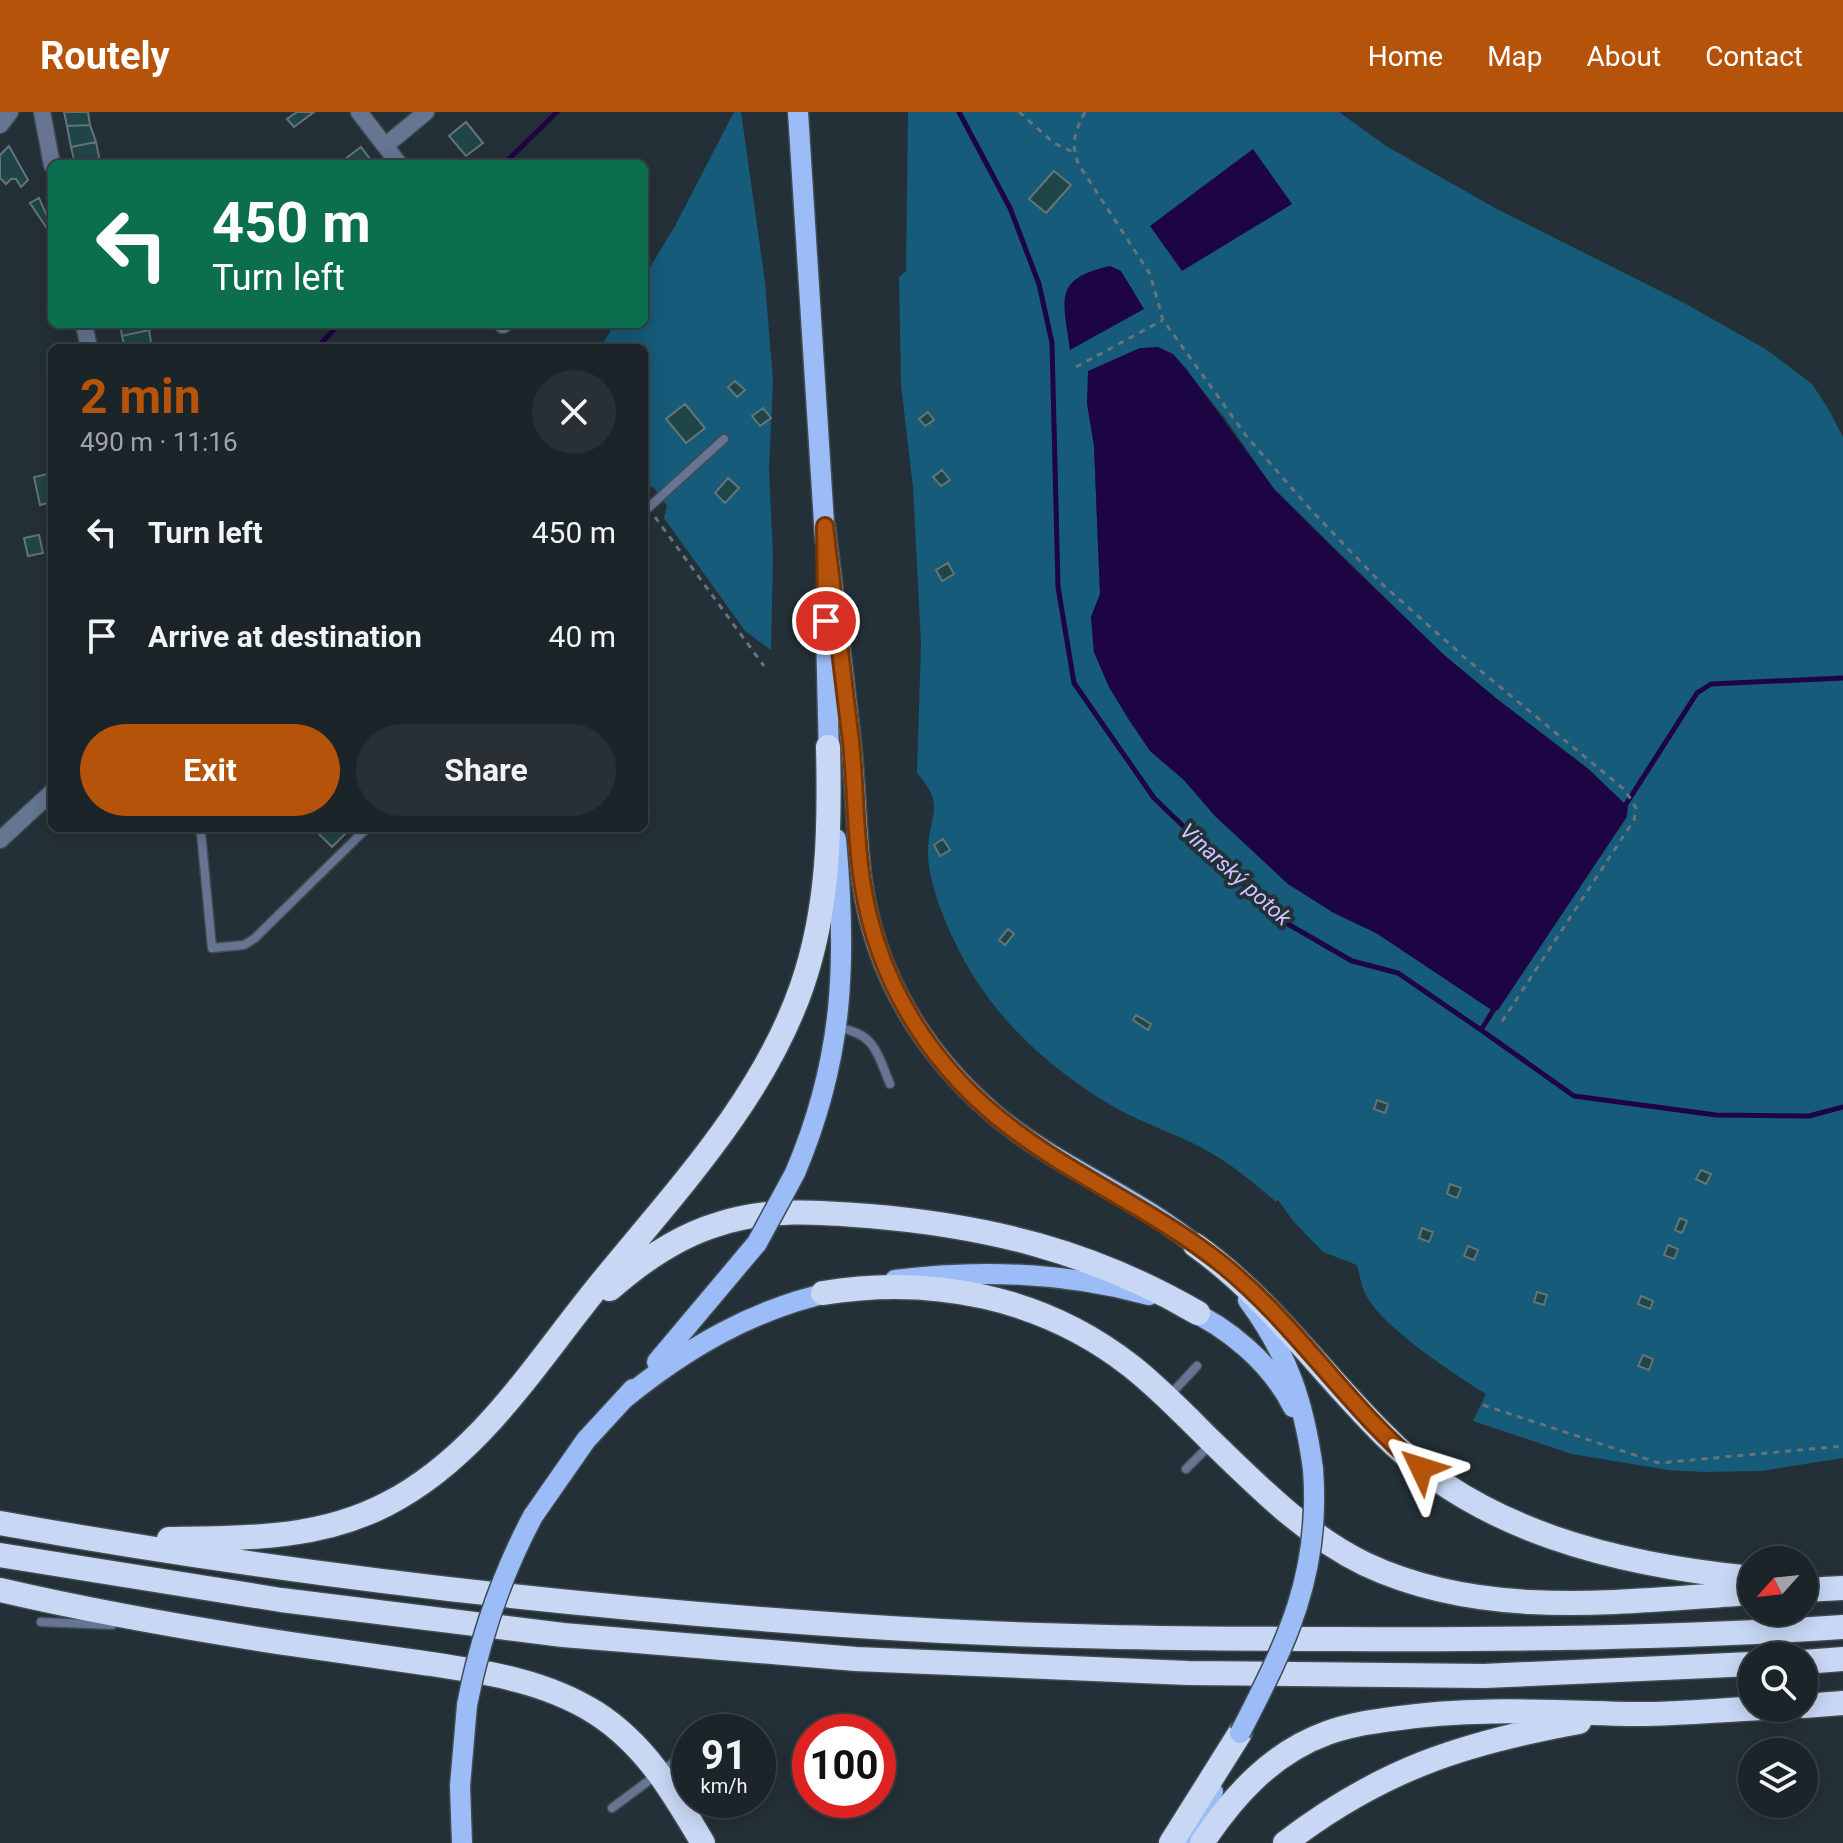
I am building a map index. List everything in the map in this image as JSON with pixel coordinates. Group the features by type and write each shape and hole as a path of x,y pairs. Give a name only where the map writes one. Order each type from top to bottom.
{"highway":[{"path":"544,1358 715,1141 755,1082 793,1010 811,959 824,900 828,747"},
{"path":"90,1539 279,1536 325,1528 366,1514 412,1490 458,1455 609,1290 643,1262 694,1233 719,1223 772,1213 820,1213 890,1218 1026,1240 1114,1270 1198,1313"},
{"path":"1195,1245 1238,1278 1270,1309 1383,1435 1421,1468 1461,1495 1514,1522 1582,1548 1648,1564 1738,1576"},
{"path":"823,1293 870,1287 933,1287 1003,1301 1033,1311 1089,1338 1131,1366 1260,1488 1315,1534 1365,1563 1414,1583 1463,1595 1523,1602 1569,1603 1738,1594"},
{"path":"0,1523 280,1568 571,1603 862,1627 1191,1639 1482,1640 1843,1627"},
{"path":"0,1555 296,1602 563,1635 856,1659 1188,1673 1484,1676 1738,1665"},
{"path":"1818,1583 1843,1586"},
{"path":"1818,1589 1843,1586"},
{"path":"0,1590 146,1622 466,1669 538,1685 577,1701 638,1747 659,1773 703,1843"},
{"path":"1818,1661 1843,1659"},
{"path":"1818,1705 1843,1703"},
{"path":"1202,1843 1226,1806 1259,1774 1289,1752 1327,1732 1429,1713 1528,1710 1633,1714 1738,1709"},
{"path":"1285,1843 1363,1790 1434,1757 1498,1737 1633,1714"},
{"path":"1171,1843 1240,1733"}],"main road":[{"path":"462,1843 460,1772 467,1705 492,1607 518,1545 567,1464 757,1243 795,1173 820,1107 837,1028 842,926 828,747 825,526 798,112"},
{"path":"825,526 851,745 862,884 872,930 908,1015 940,1060 996,1116 1195,1245 1238,1288 1282,1352 1303,1411 1313,1469 1315,1523 1305,1586 1281,1650 1190,1843"},
{"path":"625,1398 681,1356 720,1332 777,1307 823,1293 925,1276 958,1273 1008,1275 1126,1289 1198,1313 1251,1352 1278,1382 1299,1420 1313,1469"}],"street":[{"path":"0,125 10,112"},
{"path":"42,112 51,160"},
{"path":"359,112 396,160"},
{"path":"385,146 426,112"},
{"path":"0,840 48,796"}],"lane":[{"path":"648,503 724,439"},
{"path":"200,832 212,948 244,945 255,938 363,832"},
{"path":"837,1028 853,1030 867,1038 890,1084"},
{"path":"1167,1398 1197,1366"},
{"path":"1186,1469 1213,1442"},
{"path":"41,1622 79,1622 228,1635"},
{"path":"612,1808 672,1763"}],"path":[{"path":"1019,112 1054,143 1073,152"},
{"path":"1085,112 1074,134 1073,152 1079,165 1150,274 1163,320 1247,437 1381,583 1464,657 1625,790 1636,808 1634,820 1499,1026"},
{"path":"1076,367 1163,320"},
{"path":"648,508 764,666"},
{"path":"1483,1405 1659,1463 1843,1446"}],"shaded area":[{"path":"734,112 741,112 765,282 773,381 769,468 773,557 771,650 745,631 664,518 667,506 654,488 648,486 648,344 602,344 612,328 648,328 648,270 675,226"},
{"path":"908,112 1339,112 1386,146 1495,208 1686,304 1767,350 1812,384 1843,437 1843,1458 1761,1471 1668,1470 1572,1454 1473,1421 1486,1394 1420,1349 1374,1308 1366,1295 1357,1265 1323,1252 1278,1200 1276,1202 1222,1160 1125,1113 1076,1082 1040,1054 993,1004 963,957 939,904 928,852 934,803 917,773 921,644 913,488 901,385 899,277 906,271","holes":["1173,354 1224,417 1274,489 1444,655 1589,769 1623,802 1628,812 1498,1010 1376,933 1334,913 1288,884 1215,816 1184,780 1150,751 1109,687 1094,652 1091,617 1100,594 1094,446 1087,403"]},
{"path":"1253,149 1292,204 1182,271 1150,226"},
{"path":"1110,266 1121,271 1144,309 1070,350 1064,305 1070,285 1091,271"},
{"path":"1158,347 1173,354 1274,489 1342,557 1444,655 1588,769 1628,807 1626,818 1498,1010 1493,1011 1376,933 1334,913 1288,884 1215,816 1184,780 1150,751 1109,687 1094,652 1091,617 1100,594 1094,446 1087,403 1088,371 1140,348"}],"building":[{"path":"64,112 88,112 90,125 67,126"},
{"path":"297,112 314,112 294,127 287,119"},
{"path":"466,122 483,143 466,156 449,136"},
{"path":"90,125 96,142 71,147 67,126"},
{"path":"96,142 100,160 74,160 71,147"},
{"path":"9,146 28,180 21,187 16,179 6,184 0,178 0,155"},
{"path":"361,147 371,160 344,160"},
{"path":"1054,171 1071,185 1046,213 1029,199"},
{"path":"39,198 48,218 48,226 46,227 30,203"},
{"path":"121,328 150,328 150,330 122,336"},
{"path":"149,330 151,344 124,344 122,336"},
{"path":"735,381 745,390 737,397 728,387"},
{"path":"685,404 705,428 686,443 666,419"},
{"path":"763,408 771,418 760,426 752,416"},
{"path":"928,412 934,420 925,426 919,419"},
{"path":"942,470 950,480 941,486 933,477"},
{"path":"48,474 48,503 40,505 34,477"},
{"path":"728,478 739,488 725,503 715,493"},
{"path":"39,535 43,553 28,556 24,538"},
{"path":"948,563 954,574 942,581 936,570"},
{"path":"317,832 347,832 332,847"},
{"path":"943,839 950,850 940,856 934,845"},
{"path":"1008,929 1014,934 1005,945 999,940"},
{"path":"1136,1015 1151,1024 1148,1030 1133,1020"},
{"path":"1377,1100 1388,1104 1385,1113 1374,1109"},
{"path":"1701,1170 1711,1174 1706,1184 1696,1179"},
{"path":"1450,1184 1461,1188 1457,1198 1447,1194"},
{"path":"1680,1218 1687,1221 1682,1233 1675,1230"},
{"path":"1422,1228 1433,1232 1429,1242 1419,1238"},
{"path":"1668,1245 1678,1249 1674,1259 1664,1255"},
{"path":"1468,1246 1478,1250 1474,1260 1464,1256"},
{"path":"1537,1292 1547,1295 1544,1305 1534,1302"},
{"path":"1641,1296 1653,1301 1650,1309 1638,1304"},
{"path":"1643,1355 1653,1359 1649,1370 1638,1366"}],"waterway":[{"path":"508,160 557,112"},
{"name":"Vinarský potok","path":"959,112 1010,208 1039,284 1052,343 1058,587 1074,683 1154,798 1281,920 1352,961 1398,973 1481,1030 1496,1006"},
{"path":"320,344 336,328"},
{"name":"Vinarský potok","path":"1623,809 1697,693 1711,684 1843,678"},
{"path":"1481,1030 1574,1096 1716,1115 1809,1116 1843,1107"}],"route":[{"path":"826,621 825,526 851,745 862,884 872,930 887,973 923,1038 959,1082 996,1116 1158,1219 1246,1285 1383,1435 1421,1468"}]}
